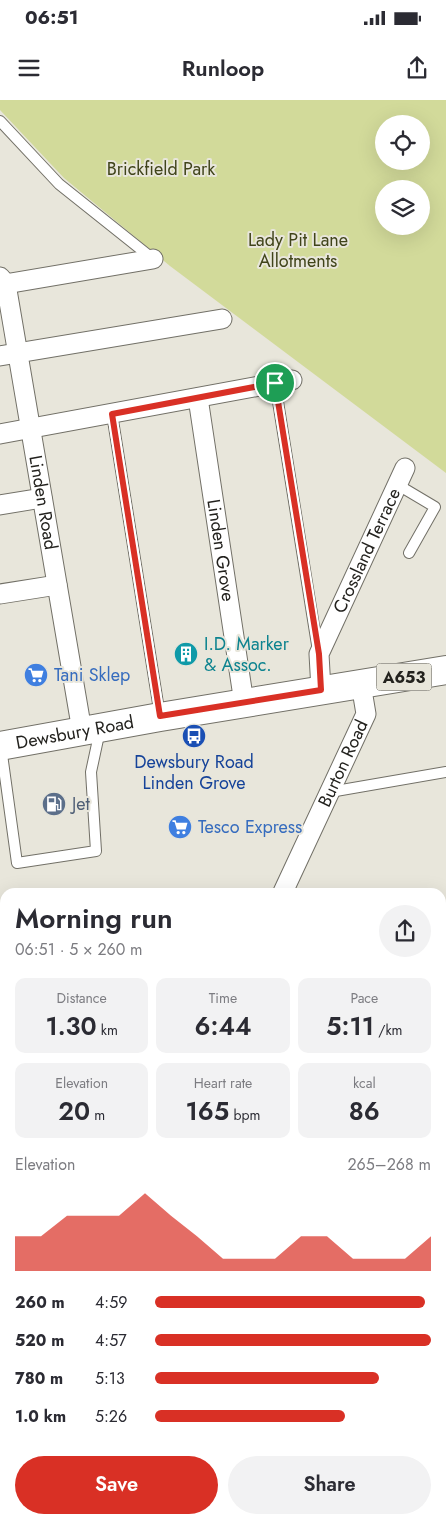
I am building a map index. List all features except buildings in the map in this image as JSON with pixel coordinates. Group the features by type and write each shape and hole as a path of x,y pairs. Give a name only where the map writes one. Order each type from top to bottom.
{"main road":[{"name":"Dewsbury Road","path":"0,746 160,716 446,670"}],"street":[{"path":"2,282 153,259"},
{"name":"Linden Road","path":"2,282 9,354 31,428 74,683 91,729"},
{"path":"9,354 222,319"},
{"path":"0,434 284,382"},
{"name":"Linden Grove","path":"198,398 244,703"},
{"name":"Crossland Terrace","path":"321,690 319,654 402,477"},
{"path":"0,505 42,498"},
{"path":"0,594 57,585"},
{"name":"Burton Road","path":"285,888 366,714 361,684"}],"lane":[{"path":"0,121 59,184 153,259"},
{"path":"284,382 319,654"},
{"path":"112,414 160,716"},
{"path":"402,477 435,507 409,553"},
{"path":"0,746 17,863 96,851 91,772 91,729"},
{"path":"330,792 446,772"}],"green space":[{"name":"Lady Pit Lane Allotments","path":"0,100 446,100 446,473 170,266 64,178 0,110"}],"place":[{"name":"I.D. Marker & Assoc.","path":"186,654"},
{"name":"Tani Sklep","path":"36,675"},
{"name":"Dewsbury Road Linden Grove","path":"194,736"},
{"name":"Jet","path":"54,804"},
{"name":"Tesco Express","path":"180,827"}],"route":[{"path":"275,383 319,654 321,690 160,716 112,414 275,383"}],"park label":[{"name":"Brickfield Park","path":"161,169"}]}
